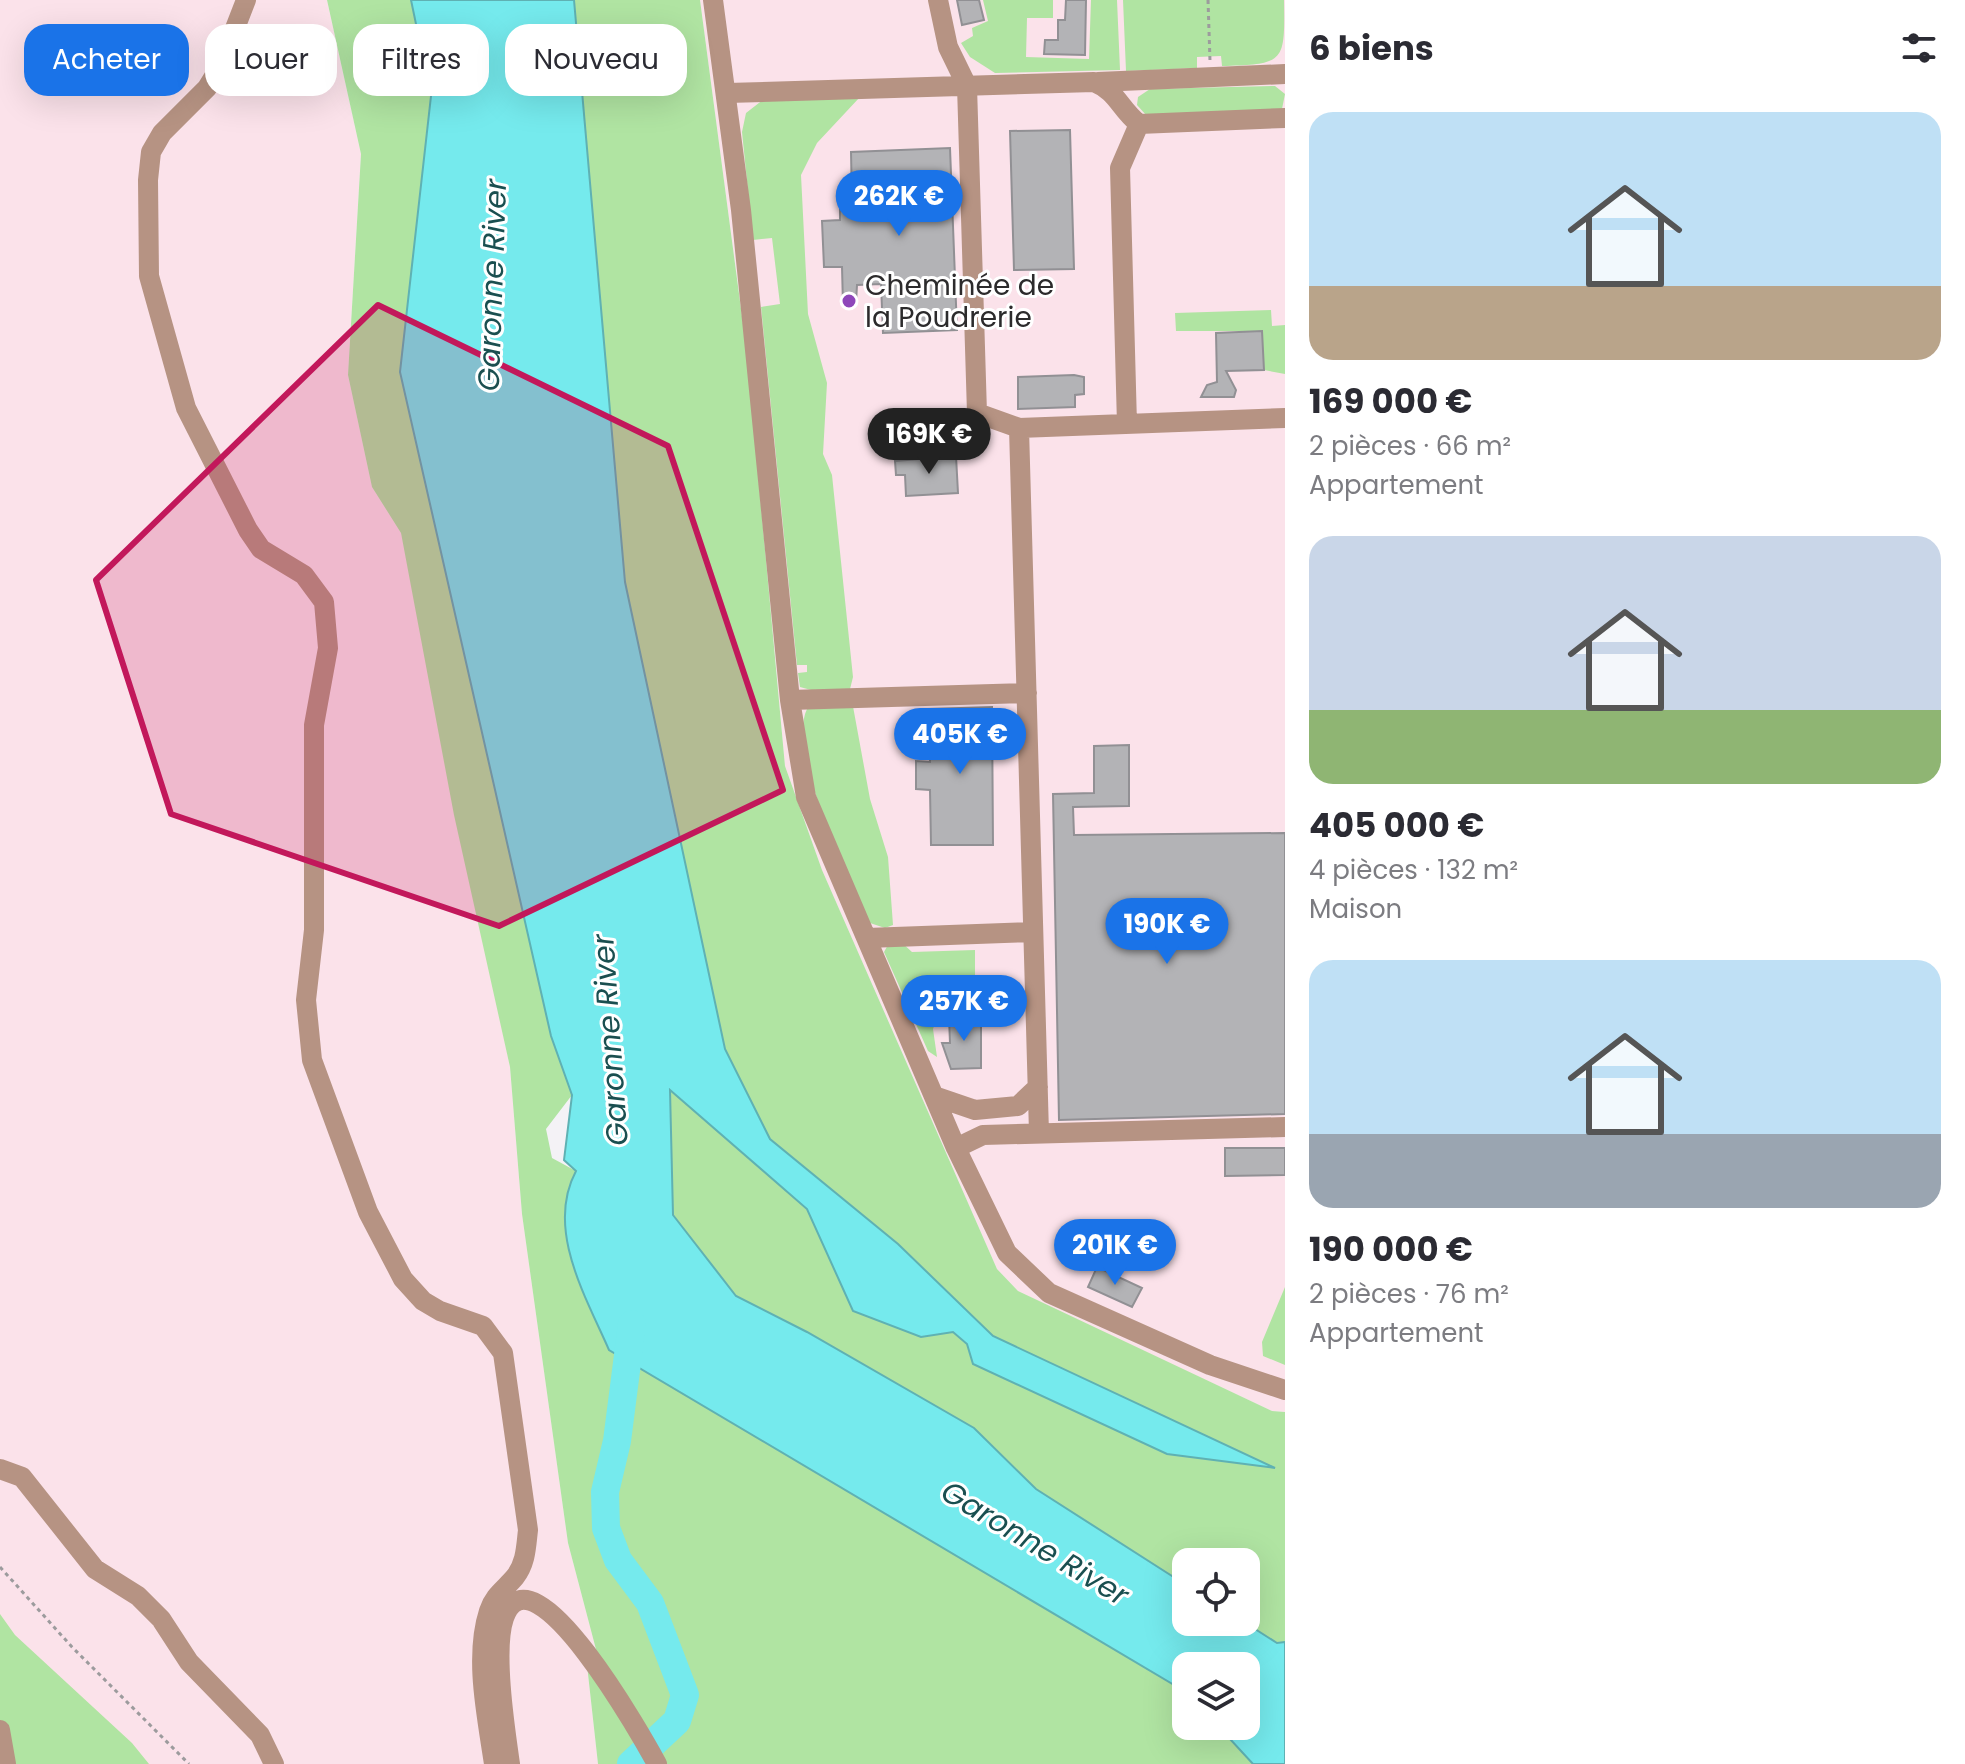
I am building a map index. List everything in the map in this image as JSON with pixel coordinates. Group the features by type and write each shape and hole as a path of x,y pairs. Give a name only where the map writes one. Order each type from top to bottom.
{"lane":[{"path":"246,0 220,67 207,88 162,133 151,152 148,180 149,276 186,408 248,530 261,549 304,575 324,602 328,648 314,725 314,930 306,1000 312,1060 368,1212 403,1279 431,1306 483,1326 503,1353 528,1530 525,1559 516,1576 497,1593 484,1633 483,1672 494,1764"},
{"path":"713,0 727,93 790,700 806,797 956,1148 1007,1253 1049,1293 1210,1365 1285,1390"},
{"path":"938,0 948,47 967,86 977,413 1019,428 1285,418"},
{"path":"727,93 1285,74"},
{"path":"1094,82 1112,89 1126,114 1139,124 1285,118"},
{"path":"1127,424 1120,168 1139,124"},
{"path":"1019,428 1039,1133"},
{"path":"790,700 1027,693"},
{"path":"867,938 1033,932"},
{"path":"934,1096 975,1110 989,1109 1018,1106 1038,1087"},
{"path":"956,1148 983,1135 1285,1127"},
{"path":"0,1469 22,1477 95,1569 138,1596 161,1619 189,1662 260,1735 274,1764"},
{"path":"510,1764 500,1638 504,1616 513,1605 524,1601 541,1603 554,1614 598,1668 655,1761"},
{"path":"0,1730 6,1764"}],"path":[{"path":"1208,0 1211,77"},
{"path":"0,1567 61,1636 189,1764"}],"highlighted area":[{"path":"378,305 668,446 783,790 499,926 171,814 96,580"}],"shaded area":[{"path":"0,0 327,0 332,24 205,24 205,96 337,96 337,45 361,154 348,375 372,487 401,533 510,1067 522,1214 568,1543 598,1657 587,1665 598,1764 0,1764"},
{"path":"700,0 1285,0 1285,1412 1272,1411 1066,1315 1018,1291 997,1269 822,870 785,766 747,354"}],"green space":[{"path":"327,0 411,0 416,24 353,24 353,96 431,96 400,372 551,1036 572,1095 546,1129 552,1158 576,1171 609,1350 1172,1684 1172,1740 1231,1740 1253,1764 598,1764 587,1665 598,1657 568,1543 522,1214 510,1067 454,815 401,533 372,487 348,375 361,154 337,45 337,24 332,24"},
{"path":"574,0 700,0 747,354 785,766 822,870 997,1269 1018,1291 1272,1411 1285,1412 1285,1642 1277,1643 1260,1632 1260,1548 1172,1548 1172,1576 1036,1489 974,1428 807,1332 736,1296 673,1215 670,1090 807,1209 853,1311 921,1337 953,1332 967,1344 1167,1454 1272,1467 993,1336 898,1244 770,1139 725,1049 625,582 582,96 687,96 687,24 576,24"},
{"path":"983,0 1053,0 1053,18 1027,18 1026,57 1089,59 1091,0 1117,0 1120,70 995,73 970,57 961,43 973,36 972,28 988,21"},
{"path":"1123,0 1284,0 1284,37 1277,56 1258,64 1222,66 1221,56 1197,57 1197,68 1126,71"},
{"path":"1275,86 1285,94 1282,109 1146,115 1137,105 1138,97 1150,89"},
{"path":"860,97 817,143 801,175 808,314 827,383 823,454 832,475 853,677 850,689 811,690 800,687 798,673 807,672 807,665 797,665 761,307 780,304 772,238 753,240 742,132 746,113 764,99"},
{"path":"1271,310 1272,326 1285,325 1285,374 1264,370 1262,331 1176,331 1175,313"},
{"path":"852,701 870,799 888,857 893,925 885,928 870,923 823,815 805,755 803,729 807,709"},
{"path":"901,942 912,952 975,950 975,1004 938,1015 933,1029 937,1057 928,1051 884,952 889,943"},
{"path":"1285,1287 1285,1365 1263,1356 1262,1342"},
{"path":"0,1614 15,1635 132,1743 149,1764 0,1764"}],"water":[{"name":"Garonne River","path":"411,0 574,0 576,24 505,24 505,96 582,96 625,582 725,1049 770,1139 898,1244 993,1336 1275,1468 1167,1454 973,1364 967,1344 953,1332 921,1337 853,1311 807,1209 670,1090 673,1215 736,1296 807,1332 974,1428 1036,1489 1172,1576 1172,1636 1260,1636 1260,1632 1277,1643 1285,1642 1285,1764 1253,1764 1231,1740 1260,1740 1260,1652 1172,1652 1172,1684 609,1350 580,1285 567,1239 565,1216 568,1193 576,1171 564,1160 572,1095 551,1036 400,372 431,96 489,96 489,24 416,24"}],"building":[{"path":"957,0 979,0 984,20 962,25"},
{"path":"1066,0 1086,0 1085,55 1044,54 1045,40 1058,40 1058,20 1065,20"},
{"path":"1070,130 1074,269 1014,270 1010,131"},
{"path":"950,148 957,330 883,333 881,284 857,285 856,303 853,307 843,305 842,267 824,267 822,221 840,220 840,202 852,201 851,152"},
{"path":"1262,331 1264,370 1226,371 1236,390 1234,397 1201,397 1207,385 1217,382 1216,333"},
{"path":"1018,377 1084,377 1084,394 1075,395 1075,407 1018,409"},
{"path":"956,456 958,493 906,496 905,475 896,475 895,461"},
{"path":"992,707 993,845 931,845 930,790 916,789 916,761 930,762 929,709"},
{"path":"1129,745 1129,806 1073,807 1074,835 1285,833 1285,1114 1059,1120 1053,794 1094,793 1094,746"},
{"path":"981,1016 981,1068 951,1069 942,1043 950,1043 949,1017"},
{"path":"1225,1148 1285,1148 1285,1175 1225,1176"},
{"path":"1097,1267 1142,1288 1132,1307 1088,1287"}],"waterway":[{"path":"631,1764 677,1721 685,1695 650,1603 618,1560 606,1528 605,1492 617,1441 632,1324"}],"place":[{"name":"Cheminée de la Poudrerie","path":"849,301"}]}
